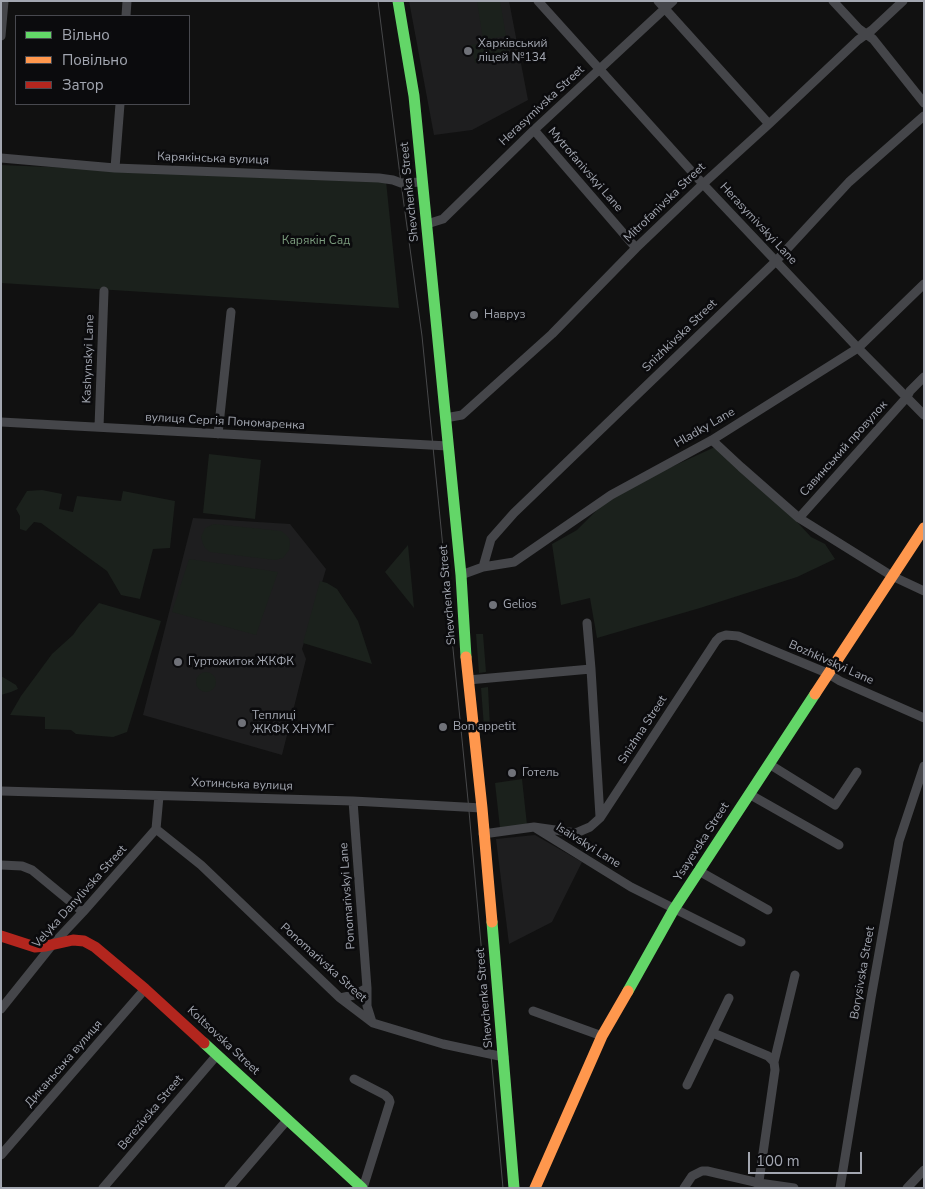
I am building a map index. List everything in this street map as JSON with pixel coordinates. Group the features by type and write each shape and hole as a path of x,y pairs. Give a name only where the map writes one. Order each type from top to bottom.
{"street":[{"path":"1,36 4,1"},
{"path":"126,15 127,1"},
{"name":"Shevchenka Street","path":"398,1 414,96 427,224 461,575 468,680 482,808 514,1188"},
{"name":"Herasymivskyi Lane","path":"538,1 703,184 924,415"},
{"path":"658,1 769,124"},
{"name":"Herasymivska Street","path":"427,224 443,219 534,130 672,1"},
{"path":"833,1 859,29 873,39 924,102"},
{"name":"Mitrofanivska Street","path":"445,418 462,415 552,334 636,248 703,184 858,40 903,1"},
{"path":"115,168 120,105"},
{"name":"Snizhkivska Street","path":"483,567 491,539 514,513 776,261 849,182 924,116"},
{"name":"Mytrofanivskyi Lane","path":"534,130 636,248"},
{"name":"Карякінська вулиця","path":"1,158 115,168 378,178 401,183 422,182"},
{"name":"Hladky Lane","path":"483,567 514,562 611,495 712,440 858,348 924,284"},
{"name":"Kashynskyi Lane","path":"99,427 104,291"},
{"path":"218,434 231,312"},
{"name":"Савинський провулок","path":"799,518 924,377"},
{"name":"вулиця Сергія Пономаренка","path":"1,422 448,446"},
{"path":"712,440 799,518 892,576 924,591"},
{"name":"Ysayevska Street","path":"535,1188 602,1036 674,909 924,528"},
{"path":"461,575 483,567"},
{"path":"587,623 600,818"},
{"name":"Bozhkivskyi Lane","path":"726,635 738,636 828,673 840,681 924,718"},
{"name":"Snizhna Street","path":"576,833 590,828 600,818 716,641 726,635"},
{"path":"468,680 591,669"},
{"path":"769,764 835,805 857,772"},
{"name":"Borysivska Street","path":"840,1188 899,841 924,766"},
{"name":"Хотинська вулиця","path":"1,791 353,801 482,808"},
{"path":"598,794 604,800 611,800"},
{"path":"749,794 839,845"},
{"path":"156,829 159,796"},
{"name":"Ponomarivskyi Lane","path":"353,801 367,1006 373,1023"},
{"path":"483,834 534,827 576,833 574,851"},
{"name":"Isaivskyi Lane","path":"534,827 631,887 741,942"},
{"name":"Velyka Danylivska Street","path":"1,1008 53,944 156,829"},
{"name":"Ponomarivska Street","path":"156,829 201,865 340,998 373,1023 443,1044 504,1057"},
{"path":"1,865 22,866 32,870 83,912"},
{"path":"699,871 768,910"},
{"name":"Koltsovska Street","path":"1,936 35,947 78,940 90,944 102,952 363,1188"},
{"path":"758,1186 775,1070 774,1062 795,975"},
{"path":"340,998 354,995 367,988"},
{"name":"Диканьська вулиця","path":"1,1155 145,989"},
{"path":"687,1085 729,998"},
{"path":"533,1011 602,1036"},
{"path":"713,1033 768,1056 774,1062"},
{"name":"Berezivska Street","path":"103,1188 217,1054"},
{"path":"354,1079 385,1095 389,1099 390,1104 363,1188"},
{"path":"230,1188 288,1119"},
{"path":"908,1187 924,1170"},
{"path":"684,1188 697,1173 707,1171 758,1186 794,1188"}],"shaded area":[{"name":"Харківський ліцей №134","path":"409,1 509,1 528,100 472,130 434,135"},
{"path":"193,518 290,524 326,569 302,649 306,659 282,755 143,715"},
{"path":"535,835 582,862 552,922 509,944 496,839"}],"green space":[{"path":"477,1 500,1 506,36 483,40"},
{"path":"506,39 510,57 475,63 471,45"},
{"name":"Карякін Сад","path":"1,165 386,181 399,308 1,283"},
{"path":"715,447 774,497 811,537 825,544 835,559 797,577 597,638 590,598 561,605 552,544 577,530 605,502 643,480"},
{"path":"209,454 261,460 255,519 203,513"},
{"path":"42,490 62,494 59,509 73,512 77,496 121,501 123,491 175,501 170,548 153,549 140,599 121,595 107,571 41,523 34,522 26,531 20,529 20,516 16,509 27,491"},
{"path":"214,524 281,531 289,538 289,550 283,558 275,560 210,552 205,548 201,537 205,528"},
{"path":"408,545 414,608 385,572"},
{"path":"189,559 278,572 256,635 172,612"},
{"path":"320,581 337,589 353,613 358,621 372,664 303,643"},
{"path":"99,603 161,621 127,732 113,737 76,734 71,730 45,729 45,717 10,715 21,696 52,654 73,635"},
{"path":"476,634 483,634 486,672 479,673"},
{"path":"206,672 213,675 216,682 213,689 206,692 199,689 196,682 199,675"},
{"path":"1,676 16,685 18,689 1,695"},
{"path":"488,687 490,727 484,727 481,688"},
{"path":"522,779 527,825 500,828 495,783"}],"tram line":[{"path":"378,1 422,336 468,800 503,1188"}],"traffic: fast":[{"path":"398,1 414,96 461,575 466,657"},
{"path":"628,991 674,909 815,694"},
{"path":"492,922 514,1188"},
{"path":"204,1043 362,1188"}],"traffic: slow":[{"path":"815,694 924,528"},
{"path":"466,657 492,922"},
{"path":"535,1188 602,1036 628,991"}],"traffic: jam":[{"path":"1,936 35,947 73,940 84,941 95,947 145,989 204,1043"}],"place":[{"name":"Харківський ліцей №134","path":"468,51"},
{"name":"Навруз","path":"474,315"},
{"name":"Gelios","path":"493,605"},
{"name":"Гуртожиток ЖКФК","path":"178,662"},
{"name":"Теплиці ЖКФК ХНУМГ","path":"242,723"},
{"name":"Bon appetit","path":"443,727"},
{"name":"Готель","path":"512,773"}]}
